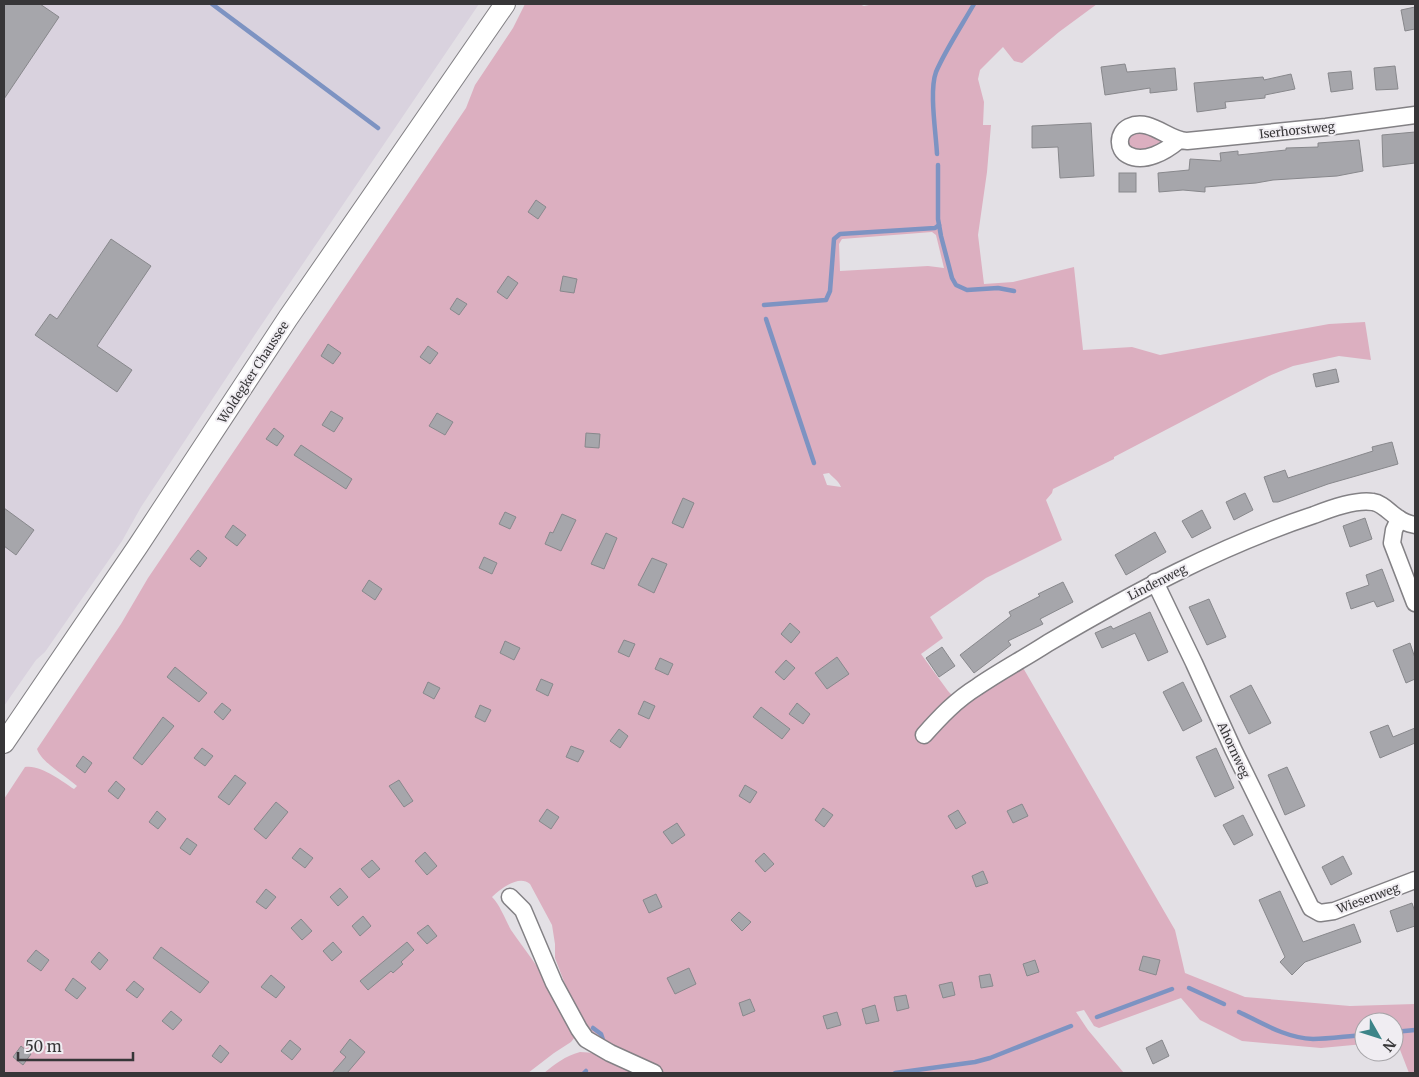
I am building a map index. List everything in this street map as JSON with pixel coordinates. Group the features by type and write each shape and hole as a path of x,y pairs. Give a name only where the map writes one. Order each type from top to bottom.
{"main road":[{"name":"Woldegker Chaussee","path":"4,744 138,546 288,318 504,4"}],"street":[{"name":"Iserhorstweg","path":"1178,141 1326,127 1415,115"},
{"name":"Lindenweg","path":"924,735 954,703 1084,622 1155,582 1246,540 1288,523 1345,504 1372,501 1379,504 1399,520 1415,525"},
{"path":"1399,520 1394,530 1392,543 1415,603"},
{"name":"Ahornweg","path":"1155,582 1233,749 1311,908 1320,913"},
{"name":"Wiesenweg","path":"1320,913 1334,910 1415,880"},
{"path":"510,897 523,910 554,983 586,1039 610,1053 654,1073"}],"shaded area":[{"path":"4,4 479,4 258,330 141,507 122,541 45,652 36,660 4,706"},
{"path":"525,4 859,4 864,6 874,4 1097,4 1022,63 1014,61 1003,47 980,70 978,79 984,102 983,125 991,125 987,172 978,235 984,284 1013,282 1074,267 1083,350 1132,347 1160,355 1329,324 1365,322 1371,360 1339,356 1293,366 1269,376 1114,457 1114,459 1053,489 1046,500 1062,540 986,578 930,617 943,638 921,654 948,691 961,705 1022,666 1175,930 1185,973 1245,997 1350,1006 1415,1004 1415,1073 1409,1073 1404,1060 1404,1012 1354,1012 1354,1045 1321,1048 1242,1041 1200,1020 1181,998 1099,1028 1094,1026 1084,1010 1076,1012 1088,1030 1124,1073 663,1073 599,1040 586,1027 568,992 555,958 552,925 530,884 526,881 521,881 510,884 492,897 511,930 547,981 575,1033 575,1037 571,1042 528,1073 4,1073 4,799 25,767 44,771 74,789 77,786 43,759 37,749 121,624 148,578 466,108 475,85 513,28","holes":["932,232 936,235 944,268 928,266 840,271 839,244 842,239","829,473 841,487 827,485 823,474"]},
{"path":"1138,130 1168,139 1152,149 1133,151 1126,145 1128,136"},
{"path":"580,1052 596,1054 642,1073 544,1073 556,1063"}],"building":[{"path":"4,4 40,4 59,17 4,99"},
{"path":"1415,7 1415,29 1405,31 1401,10"},
{"path":"1125,64 1127,72 1175,68 1177,90 1150,93 1150,88 1105,95 1101,67"},
{"path":"1395,66 1398,89 1376,90 1374,68"},
{"path":"1351,71 1353,89 1331,92 1328,73"},
{"path":"1291,74 1295,89 1265,95 1265,98 1225,102 1226,108 1197,112 1194,83 1263,77 1264,80"},
{"path":"1091,123 1094,176 1060,178 1058,147 1032,148 1032,126"},
{"path":"1415,132 1415,163 1383,167 1382,135"},
{"path":"1359,140 1363,171 1337,176 1205,187 1205,192 1183,190 1159,192 1158,173 1189,170 1190,159 1221,161 1220,153 1238,151 1238,155 1286,150 1286,148 1318,147 1318,143"},
{"path":"1119,173 1136,173 1136,192 1119,192"},
{"path":"536,200 546,207 538,219 528,212"},
{"path":"111,239 151,266 97,346 132,370 117,392 35,335 50,314 57,319"},
{"path":"508,276 518,283 507,299 497,292"},
{"path":"563,276 577,279 574,293 560,291"},
{"path":"457,298 467,304 459,315 450,309"},
{"path":"328,344 341,353 333,364 321,356"},
{"path":"428,346 438,353 430,364 420,357"},
{"path":"1336,369 1339,382 1316,387 1313,374"},
{"path":"331,411 343,418 334,432 322,425"},
{"path":"437,413 453,422 445,435 429,426"},
{"path":"274,428 284,436 277,446 266,439"},
{"path":"586,433 600,434 599,448 585,447"},
{"path":"1392,442 1398,464 1273,502 1264,477 1285,470 1288,478 1373,451 1372,447"},
{"path":"301,445 352,479 346,489 294,455"},
{"path":"1245,493 1253,510 1234,520 1226,502"},
{"path":"683,498 694,503 683,528 672,523"},
{"path":"4,508 34,530 16,555 4,546"},
{"path":"1202,510 1211,528 1192,538 1182,521"},
{"path":"505,512 516,517 510,529 499,524"},
{"path":"562,514 576,520 561,551 545,544 550,532 553,533"},
{"path":"1365,518 1372,539 1350,547 1343,526"},
{"path":"233,525 246,535 237,546 225,537"},
{"path":"1155,532 1166,552 1126,575 1115,555"},
{"path":"606,533 617,538 604,569 591,564"},
{"path":"198,550 207,558 200,567 190,559"},
{"path":"484,557 497,563 492,574 479,568"},
{"path":"652,558 667,564 654,593 638,585"},
{"path":"1382,569 1394,601 1377,607 1374,601 1351,609 1346,593 1369,585 1366,575"},
{"path":"369,580 382,589 375,600 362,591"},
{"path":"1063,582 1073,602 1040,619 1043,624 1008,641 1011,645 974,673 960,655 1011,616 1009,612 1040,596 1038,594"},
{"path":"1209,599 1226,637 1207,645 1189,607"},
{"path":"1150,612 1168,652 1148,661 1135,633 1102,648 1095,633 1111,626 1113,629"},
{"path":"790,623 800,632 791,643 781,634"},
{"path":"624,640 635,644 629,657 618,652"},
{"path":"505,641 520,648 514,660 500,653"},
{"path":"1410,643 1415,658 1415,679 1406,683 1393,650"},
{"path":"942,647 955,666 939,677 926,658"},
{"path":"837,657 849,674 827,689 815,673"},
{"path":"660,658 673,664 668,675 655,669"},
{"path":"786,660 795,668 784,680 775,672"},
{"path":"175,667 207,693 199,702 167,677"},
{"path":"541,679 553,684 548,696 536,690"},
{"path":"428,682 440,688 434,699 423,693"},
{"path":"1183,682 1202,721 1183,731 1163,692"},
{"path":"1251,685 1271,723 1249,734 1230,696"},
{"path":"644,701 655,706 649,719 638,714"},
{"path":"222,703 231,710 223,720 214,712"},
{"path":"797,703 810,714 803,724 789,714"},
{"path":"480,705 491,710 485,722 475,717"},
{"path":"761,707 790,729 782,739 753,717"},
{"path":"163,717 174,726 142,765 133,758"},
{"path":"1388,725 1393,737 1415,728 1415,743 1380,758 1370,732"},
{"path":"619,729 628,736 620,748 610,741"},
{"path":"571,746 584,751 578,762 566,757"},
{"path":"202,748 213,756 205,766 194,758"},
{"path":"1216,748 1234,788 1215,797 1196,757"},
{"path":"83,756 92,763 85,773 76,766"},
{"path":"1287,767 1305,806 1285,815 1268,775"},
{"path":"235,775 246,783 229,805 218,797"},
{"path":"399,780 413,801 404,807 389,786"},
{"path":"116,781 125,789 118,799 108,791"},
{"path":"745,785 757,792 750,803 739,796"},
{"path":"276,802 288,812 266,839 254,829"},
{"path":"1022,804 1028,816 1013,823 1007,811"},
{"path":"823,808 833,815 824,827 815,820"},
{"path":"547,809 559,817 551,829 539,821"},
{"path":"958,810 966,823 956,829 948,816"},
{"path":"157,811 166,819 158,829 149,822"},
{"path":"1243,815 1253,835 1234,845 1223,825"},
{"path":"677,823 685,835 672,844 663,832"},
{"path":"187,838 197,845 190,855 180,848"},
{"path":"300,848 313,858 305,868 292,858"},
{"path":"425,852 437,866 427,875 415,861"},
{"path":"764,853 774,864 765,872 755,861"},
{"path":"1343,856 1352,874 1331,885 1322,867"},
{"path":"372,860 380,869 369,878 361,869"},
{"path":"983,871 988,883 976,887 972,876"},
{"path":"340,888 348,897 338,906 330,897"},
{"path":"266,889 276,897 266,909 256,902"},
{"path":"1280,891 1303,942 1354,924 1361,942 1305,962 1292,975 1280,962 1285,957 1259,900"},
{"path":"656,894 662,907 649,913 643,900"},
{"path":"1412,903 1415,912 1415,926 1397,932 1390,911"},
{"path":"739,912 751,922 742,931 731,920"},
{"path":"363,916 371,926 360,936 352,926"},
{"path":"301,919 312,931 302,940 291,928"},
{"path":"428,925 437,936 427,944 417,933"},
{"path":"333,942 342,952 332,961 323,951"},
{"path":"407,942 414,950 401,962 403,964 393,973 391,971 368,990 360,981"},
{"path":"161,947 209,982 200,993 153,958"},
{"path":"36,950 49,960 41,971 27,961"},
{"path":"99,952 108,960 100,970 91,962"},
{"path":"1143,956 1160,960 1156,975 1139,970"},
{"path":"1035,960 1039,972 1027,976 1023,964"},
{"path":"689,968 696,984 675,994 667,978"},
{"path":"990,974 993,986 981,988 979,976"},
{"path":"271,975 285,987 276,998 261,987"},
{"path":"73,978 86,988 77,999 65,990"},
{"path":"134,981 144,989 137,998 126,990"},
{"path":"952,982 955,995 943,998 939,985"},
{"path":"906,995 909,1008 897,1011 894,997"},
{"path":"750,999 755,1011 743,1016 739,1003"},
{"path":"875,1005 879,1021 866,1024 862,1009"},
{"path":"171,1011 182,1020 173,1030 162,1021"},
{"path":"837,1012 841,1025 827,1029 823,1016"},
{"path":"350,1039 365,1052 347,1073 332,1073 346,1057 340,1052"},
{"path":"290,1040 301,1049 292,1060 281,1051"},
{"path":"1162,1040 1169,1056 1153,1064 1146,1048"},
{"path":"220,1045 229,1053 221,1063 212,1056"},
{"path":"21,1046 31,1054 23,1065 13,1057"}],"waterway":[{"path":"212,4 378,128"},
{"path":"937,154 933,101 934,80 944,55 974,4"},
{"path":"938,165 938,219 952,278 956,285 967,290 998,288 1014,291"},
{"path":"764,305 826,300 830,291 834,239 840,234 935,228 939,225"},
{"path":"766,319 814,463"},
{"path":"1189,988 1224,1004"},
{"path":"1097,1017 1172,989"},
{"path":"1239,1012 1293,1036 1319,1039 1354,1036"},
{"path":"895,1073 975,1062 990,1058 1071,1026"},
{"path":"593,1028 601,1034 603,1040"},
{"path":"1404,1031 1415,1030"}]}
